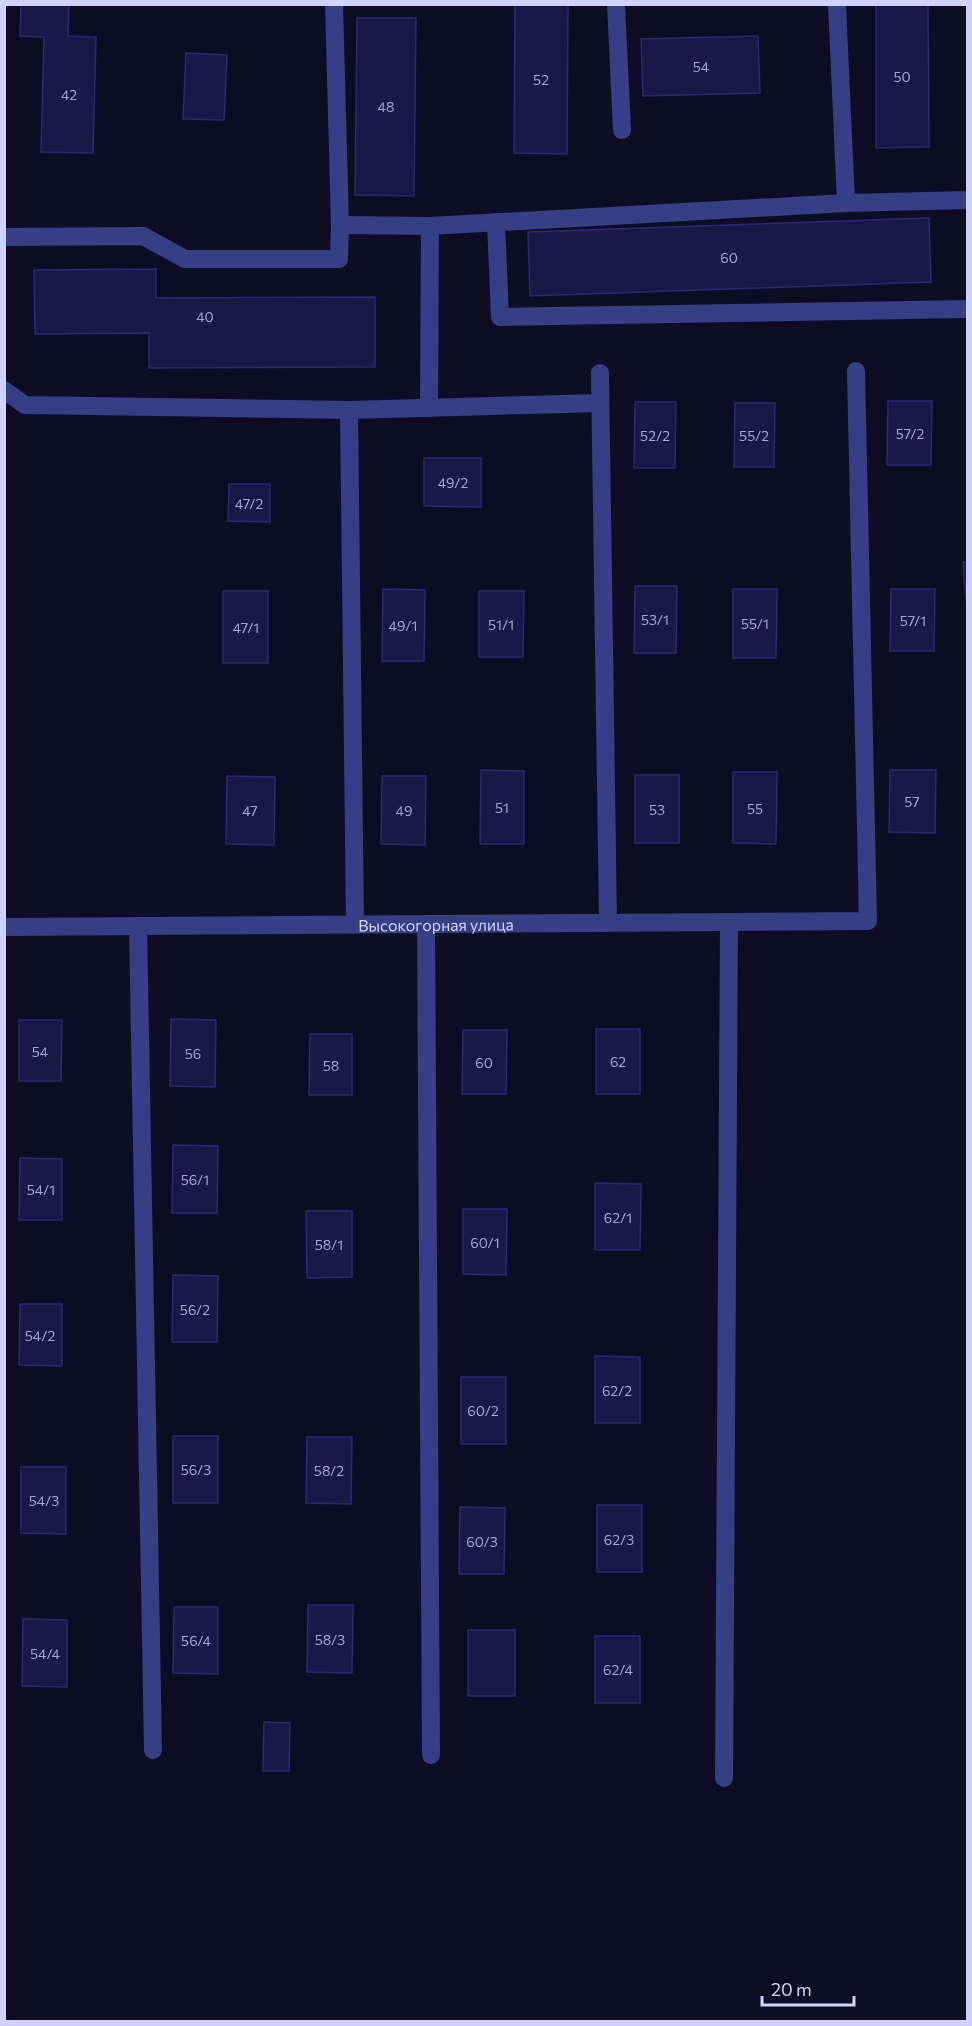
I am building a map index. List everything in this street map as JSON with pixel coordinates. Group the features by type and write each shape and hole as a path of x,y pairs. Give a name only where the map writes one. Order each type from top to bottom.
{"street":[{"path":"4,237 142,236 185,260 339,259 334,4"},
{"path":"616,4 622,130"},
{"path":"837,4 846,203"},
{"path":"340,225 430,226 846,203 968,200"},
{"path":"496,222 500,317 968,309"},
{"path":"429,408 430,226"},
{"name":"Высокогорная улица","path":"4,927 868,921 856,371"},
{"path":"600,374 608,923"},
{"path":"4,390 25,405 349,410 600,404"},
{"path":"349,410 355,924"},
{"path":"724,1778 729,922"},
{"path":"426,924 431,1755"},
{"path":"138,926 153,1750"}],"building":[{"path":"21,4 69,4 68,36 96,37 93,153 41,152 44,37 20,36"},
{"path":"515,4 568,4 567,154 514,153"},
{"path":"876,4 928,4 929,147 876,148"},
{"path":"357,18 416,18 414,196 355,195"},
{"path":"758,36 760,93 643,96 641,39"},
{"path":"186,53 227,55 224,120 183,119"},
{"path":"929,218 931,282 530,296 528,232"},
{"path":"156,269 156,298 375,297 375,367 149,368 149,333 35,334 34,270"},
{"path":"888,401 932,401 931,465 887,465"},
{"path":"635,402 676,402 675,468 634,468"},
{"path":"735,403 775,403 774,467 734,467"},
{"path":"424,458 481,458 481,507 424,506"},
{"path":"229,484 270,484 270,522 228,521"},
{"path":"963,562 968,562 968,600 966,600"},
{"path":"635,586 677,586 676,653 634,653"},
{"path":"383,589 425,590 424,661 382,661"},
{"path":"733,589 777,589 776,658 733,658"},
{"path":"891,589 935,589 934,651 890,651"},
{"path":"223,591 268,591 268,663 223,663"},
{"path":"479,591 524,591 523,657 479,657"},
{"path":"481,770 524,771 524,844 480,844"},
{"path":"890,770 936,770 935,833 889,832"},
{"path":"733,772 777,772 776,844 733,843"},
{"path":"635,775 679,775 679,843 635,843"},
{"path":"227,776 275,777 274,845 226,844"},
{"path":"382,776 426,776 425,845 381,844"},
{"path":"171,1019 216,1020 215,1087 170,1086"},
{"path":"19,1020 62,1020 61,1081 19,1081"},
{"path":"596,1029 640,1029 640,1094 596,1094"},
{"path":"463,1030 507,1030 506,1094 462,1094"},
{"path":"310,1034 352,1034 352,1095 309,1095"},
{"path":"173,1145 218,1146 217,1213 172,1213"},
{"path":"20,1158 62,1159 62,1220 19,1220"},
{"path":"595,1183 641,1184 640,1250 595,1250"},
{"path":"463,1209 507,1209 506,1275 463,1274"},
{"path":"306,1211 352,1211 352,1277 307,1278"},
{"path":"173,1275 218,1276 217,1342 172,1342"},
{"path":"20,1304 62,1304 62,1366 19,1365"},
{"path":"595,1356 640,1357 640,1423 595,1423"},
{"path":"461,1377 506,1377 506,1444 461,1444"},
{"path":"173,1436 218,1436 218,1503 173,1503"},
{"path":"307,1437 352,1437 351,1504 306,1503"},
{"path":"21,1467 66,1467 66,1534 21,1533"},
{"path":"597,1505 642,1505 642,1572 597,1572"},
{"path":"460,1507 505,1508 504,1574 459,1574"},
{"path":"308,1605 353,1605 352,1673 307,1672"},
{"path":"174,1607 218,1607 218,1674 173,1673"},
{"path":"23,1619 67,1620 67,1687 22,1686"},
{"path":"468,1630 515,1630 515,1696 468,1696"},
{"path":"595,1636 640,1636 640,1703 595,1703"},
{"path":"264,1722 290,1723 289,1771 263,1771"}]}
